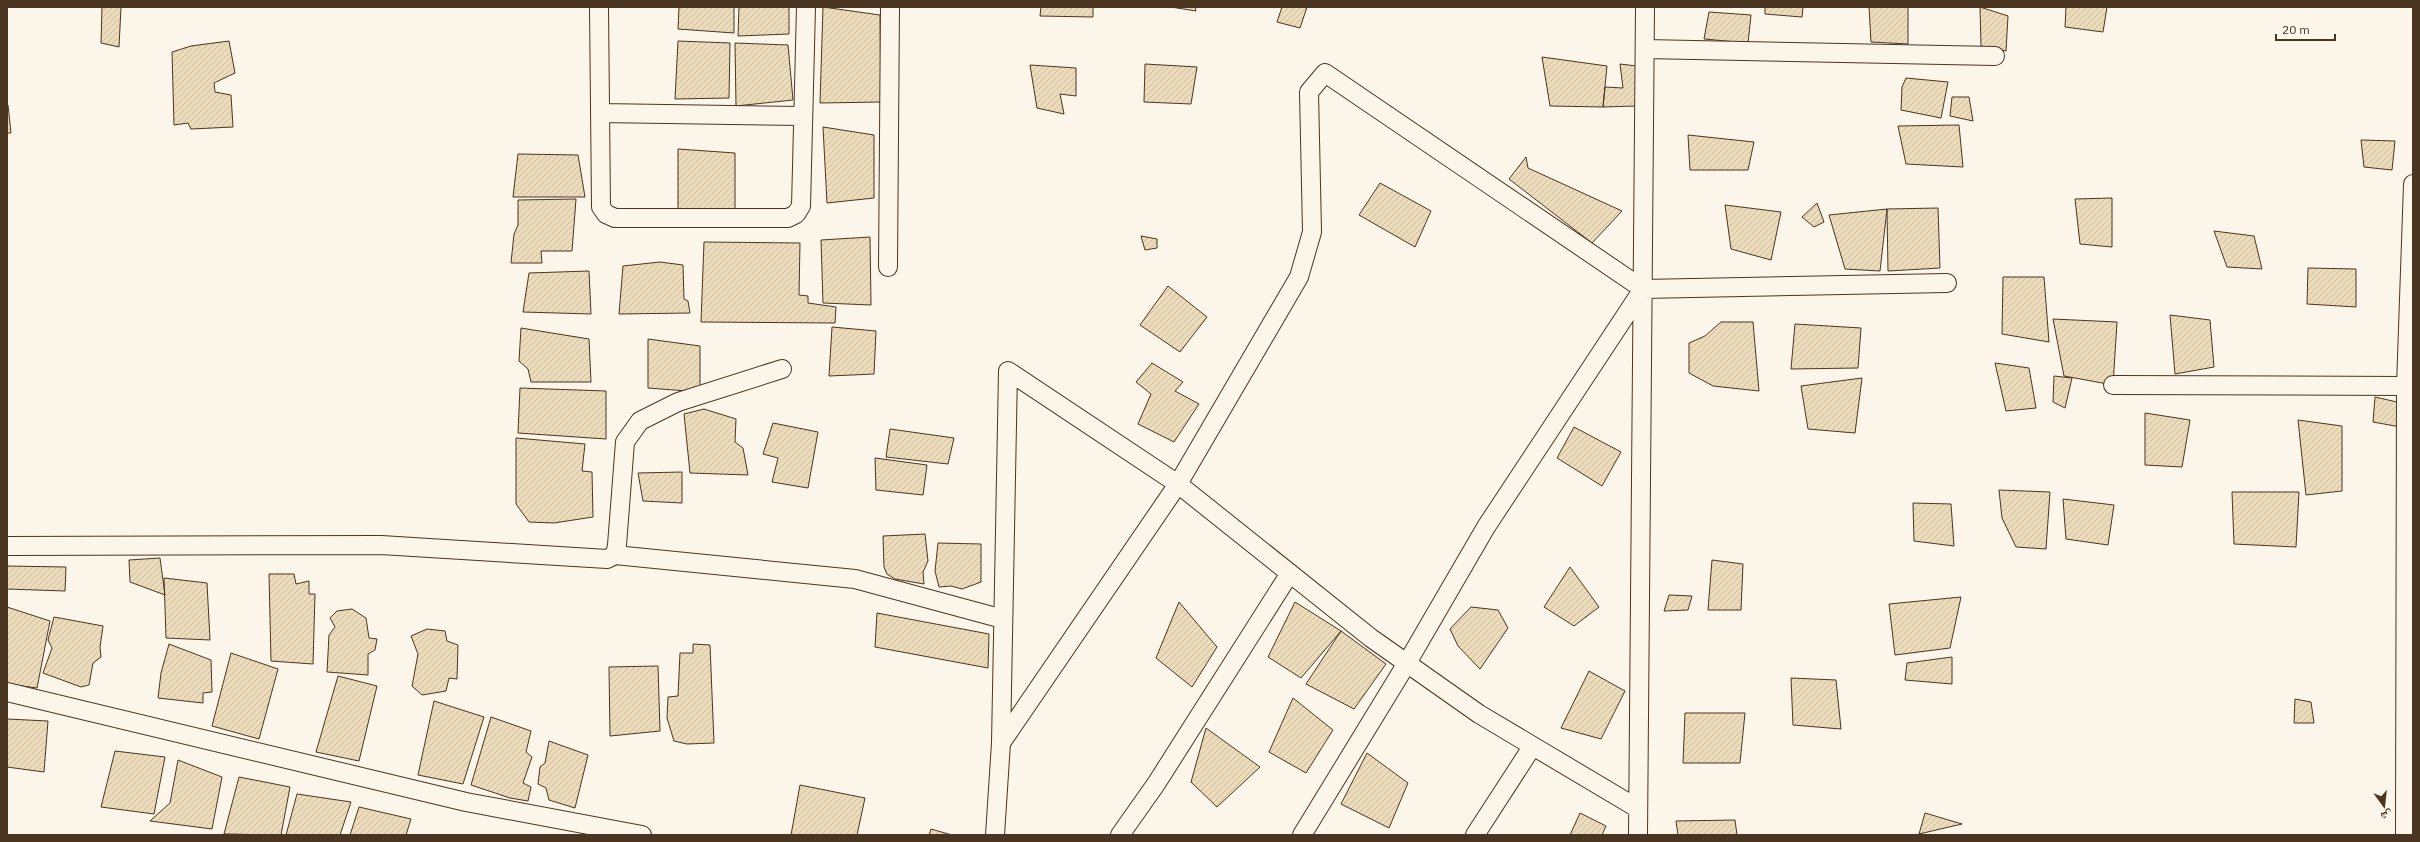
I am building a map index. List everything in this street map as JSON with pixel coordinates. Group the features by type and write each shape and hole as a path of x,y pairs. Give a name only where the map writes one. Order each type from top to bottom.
{"street":[{"path":"599,7 600,207 606,214 615,218 788,218 796,214 801,206 806,7"},
{"path":"888,267 890,7"},
{"path":"1638,835 1637,808 1645,7"},
{"path":"1645,49 1995,56"},
{"path":"1001,743 1178,484 1299,277 1312,232 1308,92 1325,73 1642,289 1947,283"},
{"path":"600,114 803,116"},
{"path":"2405,835 2410,545 2406,386 2413,184"},
{"path":"1302,835 1407,663 1486,527 1642,289"},
{"path":"615,555 625,442 640,422 678,402 782,370"},
{"path":"995,835 1001,743 1008,371 1042,396 1178,484 1371,638 1479,714 1532,747 1637,808"},
{"path":"2113,385 2406,386"},
{"path":"7,546 381,545 607,559 615,555 854,579 1003,619"},
{"path":"1120,835 1156,784 1290,573"},
{"path":"7,692 466,802 642,835"},
{"path":"1475,835 1532,747"}],"building":[{"path":"102,7 121,7 119,47 101,43"},
{"path":"679,7 734,7 734,33 678,29"},
{"path":"739,7 789,7 789,34 738,36"},
{"path":"823,7 880,15 881,102 820,103"},
{"path":"1041,7 1093,7 1093,17 1040,16"},
{"path":"1171,7 1195,7 1196,11"},
{"path":"1282,7 1307,7 1300,28 1277,22"},
{"path":"1765,7 1803,7 1802,17 1765,14"},
{"path":"1869,7 1908,7 1908,44 1871,42"},
{"path":"1980,7 2008,16 2006,51 1981,46"},
{"path":"2066,7 2107,7 2103,32 2065,27"},
{"path":"1709,12 1751,15 1748,43 1704,39"},
{"path":"229,41 235,73 214,83 215,92 231,95 233,127 191,129 188,123 174,125 172,52 191,46"},
{"path":"678,41 730,43 729,98 675,99"},
{"path":"735,43 788,45 793,100 736,106"},
{"path":"1542,57 1607,66 1603,107 1550,106"},
{"path":"1145,64 1197,67 1191,104 1144,102"},
{"path":"1620,64 1645,67 1636,106 1603,107 1605,87 1623,88"},
{"path":"1030,65 1076,68 1076,96 1060,94 1064,114 1037,108"},
{"path":"1906,78 1948,82 1941,118 1901,110 1902,87"},
{"path":"1952,97 1969,97 1973,121 1950,116"},
{"path":"8,105 11,133 7,133"},
{"path":"1959,125 1963,167 1906,164 1898,126"},
{"path":"823,127 874,135 874,198 827,203"},
{"path":"1688,135 1754,142 1748,170 1690,170"},
{"path":"2361,140 2395,141 2392,170 2364,167"},
{"path":"678,149 735,153 735,210 678,214"},
{"path":"518,154 578,155 585,197 513,197"},
{"path":"1526,157 1528,168 1622,211 1592,243 1509,179"},
{"path":"1380,183 1431,211 1415,247 1359,215"},
{"path":"2112,198 2112,247 2080,244 2075,199"},
{"path":"576,199 572,251 541,251 542,263 511,263 514,234 518,225 518,200"},
{"path":"1817,203 1824,222 1814,227 1802,217"},
{"path":"1725,205 1781,212 1771,260 1731,249"},
{"path":"1938,208 1940,268 1888,271 1887,209"},
{"path":"1887,209 1880,271 1845,269 1829,215"},
{"path":"2214,231 2254,236 2262,269 2227,267"},
{"path":"1141,236 1157,239 1157,248 1145,250"},
{"path":"870,237 871,305 823,303 821,240"},
{"path":"704,242 800,243 799,295 808,296 808,303 836,307 835,323 701,322"},
{"path":"660,262 683,265 684,299 688,301 690,313 619,314 623,266"},
{"path":"2308,268 2356,269 2356,307 2307,304"},
{"path":"589,271 591,314 523,312 529,273"},
{"path":"2003,277 2044,277 2049,342 2002,334"},
{"path":"1168,286 1207,317 1180,352 1140,325"},
{"path":"2170,315 2210,320 2214,367 2175,374"},
{"path":"2053,319 2117,322 2113,385 2064,376"},
{"path":"1721,322 1753,322 1759,391 1713,386 1689,373 1689,343 1705,336"},
{"path":"1795,324 1861,328 1858,368 1791,369"},
{"path":"832,327 876,331 874,374 829,376"},
{"path":"521,328 589,339 591,382 531,382 528,369 519,361"},
{"path":"648,339 700,346 700,392 648,388"},
{"path":"1152,363 1183,382 1175,391 1199,404 1174,442 1138,424 1151,394 1136,382"},
{"path":"1995,363 2029,368 2036,408 2006,411"},
{"path":"2054,376 2072,378 2065,408 2053,402"},
{"path":"1862,378 1855,433 1808,429 1801,386"},
{"path":"520,388 606,391 606,439 518,433"},
{"path":"2375,397 2397,402 2406,428 2373,422"},
{"path":"704,409 736,419 735,442 743,448 748,475 690,473 684,414"},
{"path":"2145,413 2190,420 2182,467 2145,465"},
{"path":"2298,420 2342,426 2342,491 2306,495"},
{"path":"773,423 818,432 808,488 772,482 778,458 763,454"},
{"path":"1574,427 1621,452 1602,486 1557,458"},
{"path":"890,429 954,438 948,464 886,457"},
{"path":"516,438 585,444 582,471 592,472 593,517 554,523 529,522 516,504"},
{"path":"875,458 927,465 923,495 876,490"},
{"path":"682,472 682,503 643,501 638,473"},
{"path":"1999,490 2050,492 2046,549 2016,547 2002,518"},
{"path":"2232,492 2299,492 2296,547 2234,544"},
{"path":"2063,499 2114,505 2108,545 2066,539"},
{"path":"1913,503 1951,504 1954,546 1914,541"},
{"path":"925,534 928,561 923,572 924,584 895,579 887,574 884,567 883,536"},
{"path":"938,543 981,544 981,582 962,589 951,586 939,587 935,571"},
{"path":"160,558 165,595 130,582 129,560"},
{"path":"1712,560 1743,564 1741,610 1708,610"},
{"path":"7,566 66,567 65,591 7,589"},
{"path":"1570,567 1599,607 1574,626 1544,607"},
{"path":"269,574 294,574 296,584 309,581 309,594 315,594 313,664 271,661"},
{"path":"164,578 207,583 210,640 166,638"},
{"path":"1669,595 1692,596 1688,610 1664,611"},
{"path":"1961,597 1950,648 1895,655 1889,604"},
{"path":"1179,602 1217,647 1192,687 1156,658"},
{"path":"1295,602 1341,631 1301,678 1268,657"},
{"path":"7,607 50,621 37,688 7,684"},
{"path":"1471,607 1498,610 1508,628 1480,669 1458,646 1450,629"},
{"path":"352,609 366,618 369,638 377,639 375,650 368,654 368,675 327,672 329,635 335,627 330,618 337,611"},
{"path":"877,613 989,634 988,668 875,647"},
{"path":"54,617 103,626 100,647 101,657 93,663 89,685 81,687 43,673 52,648 48,640"},
{"path":"427,629 445,631 447,641 458,645 457,679 449,678 446,691 422,695 412,686 418,654 411,636"},
{"path":"1341,631 1386,664 1354,709 1306,684"},
{"path":"169,644 211,660 212,692 203,693 203,703 158,698 161,673"},
{"path":"693,644 710,645 714,743 687,744 674,741 667,718 668,697 678,696 680,653 693,653"},
{"path":"231,653 278,669 259,739 212,726"},
{"path":"1952,657 1952,684 1905,680 1907,663"},
{"path":"658,666 660,731 610,736 609,667"},
{"path":"1589,671 1625,691 1601,739 1561,728"},
{"path":"338,676 377,686 359,761 316,752"},
{"path":"1791,678 1836,680 1841,729 1793,725"},
{"path":"1293,698 1333,730 1306,773 1269,752"},
{"path":"2295,699 2311,702 2314,723 2294,723"},
{"path":"434,701 484,717 463,784 418,775"},
{"path":"1685,713 1745,713 1740,763 1683,763"},
{"path":"491,717 531,731 526,752 532,757 523,783 531,787 528,801 510,798 471,785"},
{"path":"7,719 48,721 44,772 7,767"},
{"path":"1206,728 1260,767 1217,807 1191,782"},
{"path":"549,741 588,755 575,808 549,800 546,788 538,784 540,767 545,763"},
{"path":"115,751 165,757 154,814 101,807"},
{"path":"1367,753 1408,783 1389,828 1341,804"},
{"path":"178,760 222,777 212,829 150,821 170,803"},
{"path":"239,777 290,787 281,835 224,834"},
{"path":"800,785 865,798 857,835 791,835"},
{"path":"297,794 351,802 340,835 286,835"},
{"path":"359,807 411,819 406,835 350,835"},
{"path":"1580,813 1606,826 1602,835 1570,835"},
{"path":"1925,813 1962,824 1919,834"},
{"path":"1735,820 1737,835 1678,835 1676,821"},
{"path":"931,829 952,835 929,835"}]}
